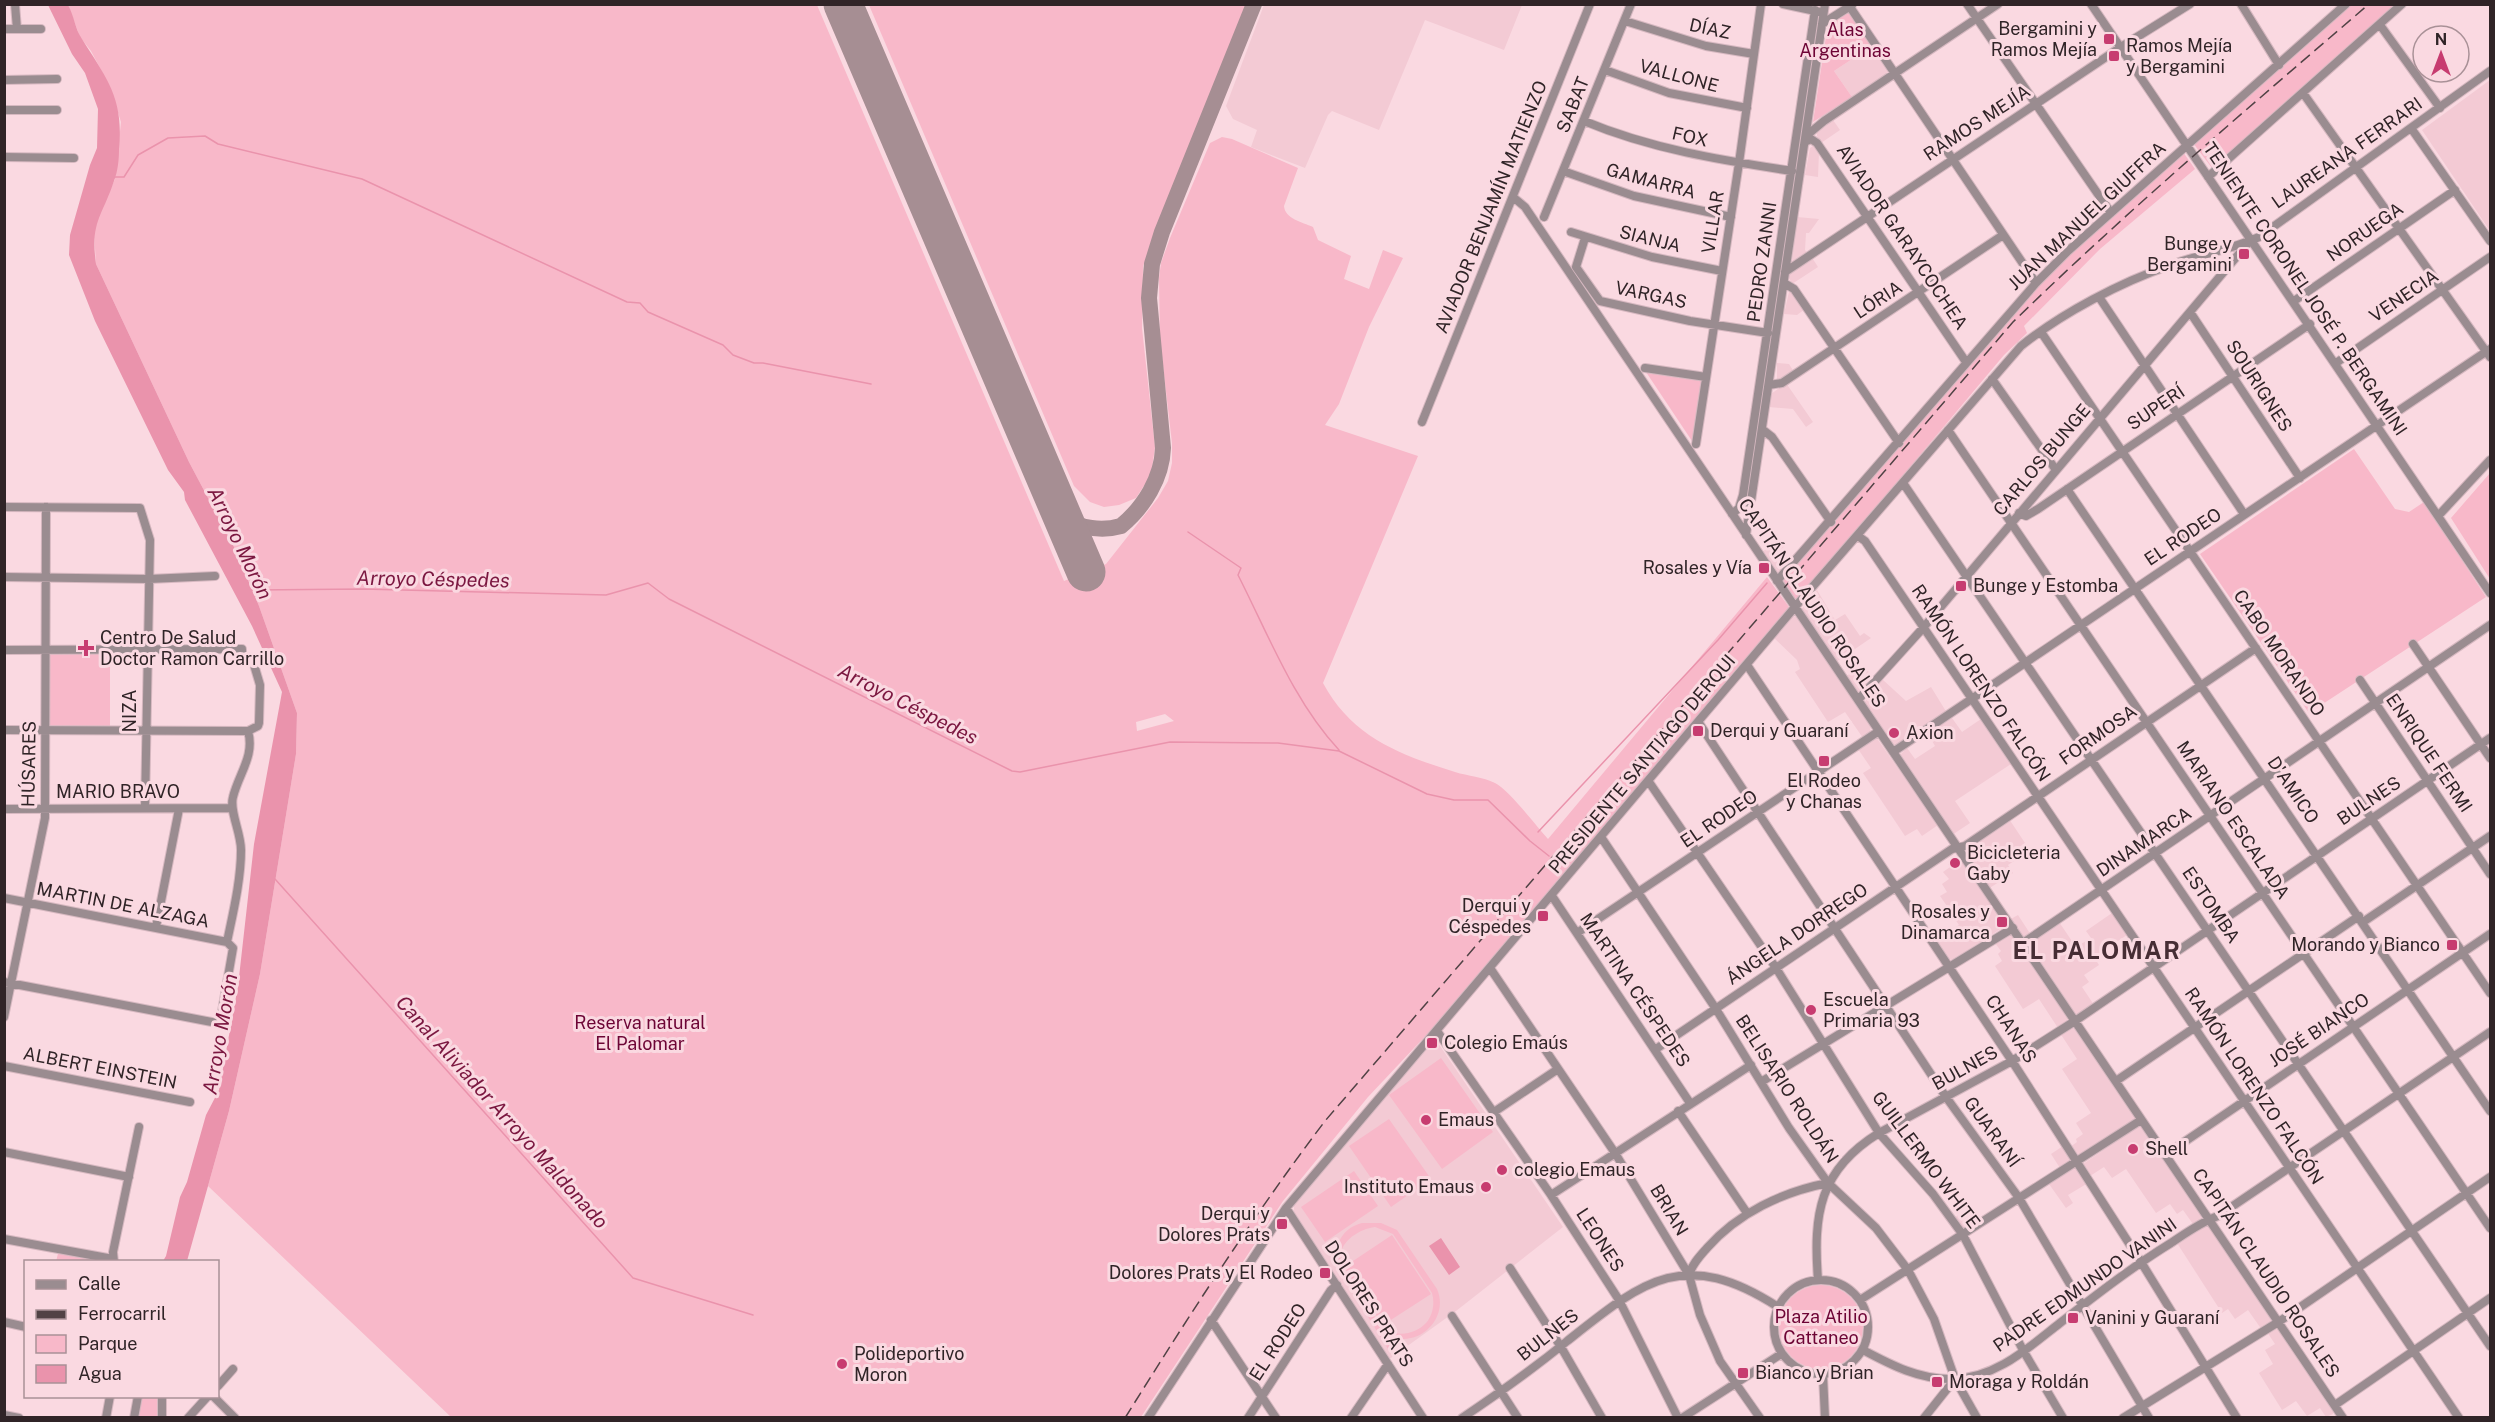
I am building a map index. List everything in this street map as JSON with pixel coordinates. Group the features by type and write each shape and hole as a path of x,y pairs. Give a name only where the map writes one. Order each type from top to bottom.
{"street":[{"path":"15,4 17,29"},
{"name":"AVIADOR BENJAMÍN MATIENZO","path":"1422,422 1590,4"},
{"name":"SABAT","path":"1544,217 1631,4"},
{"name":"VILLAR","path":"1696,444 1761,4"},
{"path":"1783,4 1820,16 1849,5 2036,283"},
{"path":"1746,535 1805,139 1820,16 1825,4"},
{"path":"1967,4 2112,213"},
{"path":"1805,139 1824,121 1998,4"},
{"name":"TENIENTE CORONEL JOSÉ P. BERGAMINI","path":"2091,4 2378,424 2490,593"},
{"name":"RAMOS MEJÍA","path":"1785,272 1951,159 2190,4"},
{"path":"2241,4 2279,65"},
{"name":"JUAN MANUEL GIUFFRA","path":"1777,581 1831,522 2036,283 2068,251 2346,4"},
{"path":"2208,177 2402,4"},
{"name":"PEDRO ZANNI","path":"1731,514 1739,508 1743,495 1792,171 1820,16"},
{"name":"DÍAZ","path":"1625,21 1706,46 1754,54"},
{"path":"2380,25 2440,108"},
{"path":"4,29 41,29"},
{"name":"VALLONE","path":"1605,70 1670,93 1747,108"},
{"name":"LAUREANA FERRARI","path":"2251,241 2490,71"},
{"path":"4,80 57,79"},
{"path":"2303,93 2489,352"},
{"path":"4,110 57,110"},
{"name":"FOX","path":"1584,121 1660,147 1792,171"},
{"path":"2411,128 2490,241"},
{"name":"AVIADOR GARAYCOCHEA","path":"1805,139 1811,139 1817,143 1966,362"},
{"path":"4,158 75,158"},
{"name":"GAMARRA","path":"1563,171 1634,196 1731,217"},
{"name":"NORUEGA","path":"2294,301 2455,190"},
{"name":"CAPITÁN CLAUDIO ROSALES","path":"1513,197 1524,207 1796,607 2141,1120 2280,1321 2338,1413"},
{"name":"SIANJA","path":"1571,232 1652,257 1722,271"},
{"name":"LÓRIA","path":"1768,385 1782,383 2003,235"},
{"name":"VARGAS","path":"1585,238 1576,267 1600,301 1714,326 1768,333"},
{"name":"PRESIDENTE SANTIAGO DERQUI","path":"1148,1418 1286,1208 1796,607 2021,346 2099,297 2168,265 2251,241"},
{"name":"CARLOS BUNGE","path":"1858,700 1923,628 2251,241"},
{"name":"VENECIA","path":"2336,363 2490,257"},
{"path":"1784,283 1794,289 1899,443"},
{"path":"2099,297 2244,514"},
{"name":"SOURIGNES","path":"2190,312 2300,478"},
{"name":"SUPERÍ","path":"2019,513 2026,516 2310,324"},
{"name":"CABO MORANDO","path":"2041,332 2490,993"},
{"name":"EL RODEO","path":"1893,752 2378,424 2489,352"},
{"path":"1645,368 1706,377"},
{"path":"1992,379 2056,470"},
{"path":"1763,430 1772,437 1831,522"},
{"name":"MARIANO ESCALADA","path":"1948,430 2490,1228"},
{"path":"2439,515 2490,460"},
{"name":"ESTOMBA","path":"1903,483 2093,759 2490,1346"},
{"name":"D'AMICO","path":"2067,489 2202,684 2490,1111"},
{"path":"4,507 46,507"},
{"name":"NIZA","path":"46,507 140,508 150,540 145,808"},
{"name":"HÚSARES","path":"4,1017 8,983 27,903 45,809 46,507"},
{"name":"RAMÓN LORENZO FALCÓN","path":"1858,536 1865,541 2459,1418"},
{"path":"4,578 149,579 215,576"},
{"name":"DINAMARCA","path":"2022,943 2211,817 2490,625"},
{"path":"2413,644 2490,758"},
{"name":"FORMOSA","path":"1958,848 1965,846 2256,648"},
{"path":"4,650 242,650 242,655 253,660 260,686 259,723 254,729 248,731 4,730"},
{"name":"CHANAS","path":"1747,665 2012,1061 2141,1262 2237,1418"},
{"name":"ENRIQUE FERMI","path":"2360,680 2490,874"},
{"name":"GUARANÍ","path":"1699,723 1946,1097 2019,1198 2149,1418"},
{"name":"EL RODEO","path":"1577,933 1879,730"},
{"path":"8,983 217,1023 221,1017 241,853 239,831 231,808 234,792 251,750 248,731"},
{"name":"BULNES","path":"1828,1183 1853,1151 1880,1133 2012,1061 2075,1021 2490,738"},
{"name":"GUILLERMO WHITE","path":"1649,782 1776,968 1880,1133 1933,1194 1963,1235 2024,1352 2063,1418"},
{"name":"MARIO BRAVO","path":"4,808 231,808"},
{"path":"156,927 179,808"},
{"path":"2116,1081 2303,954 2418,885 2490,836"},
{"name":"BELISARIO ROLDÁN","path":"1600,837 1716,1009 1828,1183 1876,1228 1908,1270 1934,1319 1955,1379 1977,1418"},
{"name":"ÁNGELA DORREGO","path":"1656,1049 1952,849 1958,848"},
{"name":"MARTINA CÉSPEDES","path":"1552,896 1690,1103"},
{"name":"MARTIN DE ALZAGA","path":"4,898 156,927 230,945"},
{"path":"1761,1082 2013,928"},
{"name":"JOSÉ BIANCO","path":"2166,1155 2490,934"},
{"name":"BRIAN","path":"1490,968 1615,1153 1689,1275 1706,1330 1720,1361 1760,1418"},
{"name":"LEONES","path":"1437,1031 1551,1195 1619,1300 1678,1418"},
{"name":"PADRE EDMUNDO VANINI","path":"1863,1350 1918,1375 1955,1379 1990,1371 2024,1352 2141,1262 2218,1216 2490,1032"},
{"path":"1551,1195 1751,1065"},
{"name":"ALBERT EINSTEIN","path":"4,1066 190,1102"},
{"path":"1494,1112 1558,1069"},
{"path":"1678,1112 1747,1213"},
{"path":"1860,1300 2141,1120"},
{"path":"4,1239 114,1260 139,1127"},
{"path":"4,1152 129,1177"},
{"path":"2122,1418 2280,1321 2490,1177"},
{"path":"1778,1307 1733,1283 1689,1275 1693,1266 1714,1241 1747,1213 1780,1197 1828,1183"},
{"path":"1818,1280 1818,1221 1828,1183"},
{"name":"DOLORES PRATS","path":"1286,1208 1423,1418"},
{"path":"1510,1268 1561,1347 1602,1418"},
{"name":"BULNES","path":"1462,1418 1561,1347 1619,1300 1654,1281 1689,1275"},
{"path":"1818,1280 1842,1284 1860,1300 1869,1325 1868,1337 1863,1350 1853,1362 1839,1371 1824,1375 1807,1373 1793,1366 1781,1354 1773,1331 1778,1307 1794,1288 1818,1280"},
{"name":"EL RODEO","path":"1248,1418 1337,1285"},
{"path":"2338,1413 2413,1350 2490,1298"},
{"path":"1452,1316 1518,1418"},
{"path":"1211,1320 1276,1418"},
{"path":"4,1322 24,1327"},
{"path":"1682,1418 1781,1354"},
{"path":"1351,1418 1388,1364"},
{"path":"219,1385 234,1369"},
{"path":"1824,1375 1825,1418"},
{"path":"1924,1418 1955,1379"},
{"path":"106,1418 111,1398"},
{"path":"134,1418 138,1398"},
{"path":"162,1398 162,1418"},
{"path":"188,1418 206,1398"},
{"path":"215,1398 235,1418"},
{"path":"4,1415 19,1418"}],"shaded area":[{"path":"1264,4 1522,5 1504,50 1425,20 1379,130 1332,111 1328,115 1305,168 1251,147 1257,130 1233,119 1226,106"},
{"path":"1872,46 1889,72 1852,97 1834,71"},
{"path":"2490,80 2490,231 2422,130"},
{"path":"1833,120 1840,130 1821,143 1817,130"},
{"path":"1813,146 1819,152 1818,177 1805,175 1810,148"},
{"path":"1797,217 1819,219 1809,233 1806,233 1805,250 1807,253 1792,261"},
{"path":"1811,256 1818,267 1792,284 1789,272"},
{"path":"1789,292 1792,292 1805,309 1797,315 1784,314"},
{"path":"1777,363 1789,364 1794,372 1777,381"},
{"path":"1786,383 1813,422 1806,427 1793,409 1769,407 1771,394"},
{"path":"1780,539 1786,545 1777,553 1788,564 1778,574 1762,552"},
{"path":"1817,590 1835,620 1845,614 1860,636 1864,633 1871,638 1836,662 1801,610"},
{"path":"1793,616 1797,617 1871,725 1870,733 1863,738 1845,712 1828,722 1795,672 1800,669 1797,660 1773,637"},
{"path":"1861,666 1869,672 1862,678 1869,686 1858,694 1845,677"},
{"path":"1882,679 1906,701 1931,687 1947,713 1893,747 1863,704"},
{"path":"1952,718 1962,732 1981,719 2011,764 1955,801 1970,823 1952,835 1899,756 1907,748 1915,759 1935,746 1928,734"},
{"path":"1876,737 1938,825 1922,836 1917,829 1905,836 1863,773 1871,768 1858,749"},
{"path":"2009,819 2025,843 2015,850 2020,857 2008,865 2013,873 1988,889 1965,850"},
{"path":"1960,856 2005,926 1953,960 1949,959 1935,938 1959,925 1953,916 1956,913 1952,908 1949,909 1940,896 1947,892 1942,884 1949,879 1943,872 1950,867 1948,864"},
{"path":"2112,913 2127,935 2094,957 2099,965 2084,975 2089,982 2082,987 2094,1005 2076,1015 2072,1014 2028,944 2059,922 2076,947 2091,938 2086,931"},
{"path":"2018,915 2031,935 2024,938 2020,936 2009,920"},
{"path":"2011,934 2067,1015 2068,1022 2058,1028 2039,999 2023,1009 1995,966 2002,961 1998,954 2001,951 1995,943"},
{"path":"2073,1027 2135,1115 2135,1119 2079,1155 2070,1147 2083,1134 2076,1123 2091,1113 2062,1069 2077,1059 2060,1033"},
{"name":"Emaus","path":"1431,1039 1436,1040 1563,1227 1456,1311 1388,1360 1294,1214 1294,1200"},
{"path":"2140,1125 2202,1215 2200,1220 2193,1224 2183,1210 2177,1214 2170,1204 2156,1213 2126,1169 2112,1178 2104,1167 2090,1176 2083,1164"},
{"path":"2063,1146 2070,1158 2068,1163 2060,1168 2051,1154"},
{"path":"2075,1168 2088,1183 2068,1195 2073,1203 2066,1208 2049,1184"},
{"path":"1971,1206 1980,1219 1968,1227 1962,1227 1954,1218"},
{"path":"2209,1224 2272,1317 2273,1321 2262,1330 2248,1310 2235,1319 2228,1309 2222,1313 2177,1243"},
{"path":"2279,1329 2334,1410 2333,1414 2326,1417 2320,1408 2307,1416 2296,1401 2282,1410 2259,1373 2273,1364 2265,1350 2275,1344 2267,1332"}],"green space":[{"name":"Reserva natural El Palomar","path":"68,5 817,5 1064,581 1106,564 1158,498 1168,481 1172,463 1172,443 1160,340 1159,278 1161,263 1170,238 1210,143 1222,137 1232,139 1298,168 1284,206 1285,210 1295,220 1313,227 1318,240 1351,256 1344,279 1369,289 1383,250 1403,258 1369,327 1339,404 1325,425 1418,456 1323,683 1348,717 1379,741 1415,759 1486,779 1501,787 1548,839 1767,577 1789,607 1432,1029 1368,1097 1283,1201 1141,1417 451,1417 208,1186 229,1111 260,974 296,754 297,713 259,606 234,547 189,462 96,264 94,232 97,219 115,179 121,122 109,85 91,51 80,37","holes":["1165,714 1174,721 1137,731 1136,722"]},
{"path":"869,5 1247,5 1143,266 1142,328 1155,447 1151,475 1136,498 1119,505 1104,507 1090,502 1074,486"},
{"path":"2346,5 2402,5 2303,93 2212,168 2193,143"},
{"name":"Alas Argentinas","path":"1849,12 1872,46 1834,71 1852,97 1813,122 1828,23"},
{"path":"2183,152 2195,169 2100,249 2024,326 2027,333 2004,355 1795,604 1781,583 2036,283"},
{"path":"1646,372 1699,379 1702,382 1694,444"},
{"path":"2354,449 2395,509 2409,512 2424,502 2486,597 2309,713 2200,554"},
{"path":"2490,473 2490,579 2451,518"},
{"path":"49,652 110,652 110,728 49,729"},
{"path":"1441,1058 1493,1132 1442,1169 1389,1095"},
{"path":"1389,1119 1431,1179 1391,1207 1349,1146"},
{"path":"1354,1171 1378,1206 1325,1242 1301,1207"},
{"path":"1381,1223 1397,1230 1437,1289 1440,1300 1435,1321 1428,1329 1410,1338 1399,1339 1388,1335 1395,1345 1388,1349 1336,1265 1338,1244 1344,1233 1355,1225","holes":["1375,1227 1393,1234 1433,1297 1433,1309 1422,1327 1400,1334 1384,1328 1376,1319 1347,1276 1340,1259 1348,1240 1361,1231"]},
{"path":"1392,1235 1431,1294 1383,1325 1344,1267"},
{"path":"59,1249 106,1260 56,1260"},
{"name":"Plaza Atilio Cattaneo","path":"1821,1285 1837,1288 1851,1297 1860,1311 1863,1327 1860,1343 1851,1357 1837,1366 1821,1369 1805,1366 1791,1357 1782,1343 1779,1327 1782,1311 1791,1297 1805,1288"},
{"path":"141,1398 159,1398 159,1417 136,1418"}],"water":[{"name":"Arroyo Morón","path":"48,5 68,5 80,35 112,90 119,116 118,165 96,229 96,264 189,462 234,547 259,606 297,713 296,754 260,974 229,1111 187,1260 164,1260 180,1197 187,1182 206,1115 219,1090 238,986 254,844 282,692 252,626 185,500 184,492 168,470 95,321 69,255 70,235 97,148 98,109 85,73 72,54"},
{"path":"1441,1238 1460,1267 1449,1275 1429,1246"}],"waterway":[{"path":"114,177 124,177 138,155 168,138 205,136 218,144 362,179 627,302 640,303 648,312 723,345 733,355 754,363 871,384"},
{"path":"1188,532 1241,568 1238,575 1283,667 1308,711 1339,750"},
{"name":"Arroyo Céspedes","path":"250,590 363,589 606,595 648,583 669,599 1012,771 1020,772 1170,742 1278,743 1339,751 1427,794 1454,800 1488,800 1549,856"},
{"path":"1538,832 1718,640 1767,583"},
{"name":"Canal Aliviador Arroyo Maldonado","path":"275,879 633,1278 753,1315"}],"taxiway":[{"path":"1063,518 1091,528 1106,529 1121,526 1144,501 1155,481 1163,448 1149,298 1152,264 1162,232 1254,4"}],"runway":[{"path":"843,4 1086,572"}],"railway":[{"path":"1125,1418 1222,1267 1272,1193 1325,1121 2013,322 2144,200 2369,4"}],"place":[{"name":"Bergamini y Ramos Mejía","path":"2109,39"},
{"name":"Ramos Mejía y Bergamini","path":"2114,56"},
{"name":"Bunge y Bergamini","path":"2244,254"},
{"name":"Rosales y Vía","path":"1764,568"},
{"name":"Bunge y Estomba","path":"1961,586"},
{"name":"Centro De Salud Doctor Ramon Carrillo","path":"86,648"},
{"name":"Derqui y Guaraní","path":"1698,731"},
{"name":"Axion","path":"1894,733"},
{"name":"El Rodeo y Chanas","path":"1824,761"},
{"name":"Bicicleteria Gaby","path":"1955,863"},
{"name":"Derqui y Céspedes","path":"1543,916"},
{"name":"Rosales y Dinamarca","path":"2002,922"},
{"name":"Morando y Bianco","path":"2452,945"},
{"name":"Escuela Primaria 93","path":"1811,1010"},
{"name":"Colegio Emaús","path":"1432,1043"},
{"name":"Emaus","path":"1426,1120"},
{"name":"Shell","path":"2133,1149"},
{"name":"colegio Emaus","path":"1502,1170"},
{"name":"Instituto Emaus","path":"1486,1187"},
{"name":"Derqui y Dolores Prats","path":"1282,1224"},
{"name":"Dolores Prats y El Rodeo","path":"1325,1273"},
{"name":"Vanini y Guaraní","path":"2073,1318"},
{"name":"Polideportivo Moron","path":"842,1364"},
{"name":"Bianco y Brian","path":"1743,1373"},
{"name":"Moraga y Roldán","path":"1937,1382"}],"district":[{"name":"EL PALOMAR","path":"2097,951"}]}
